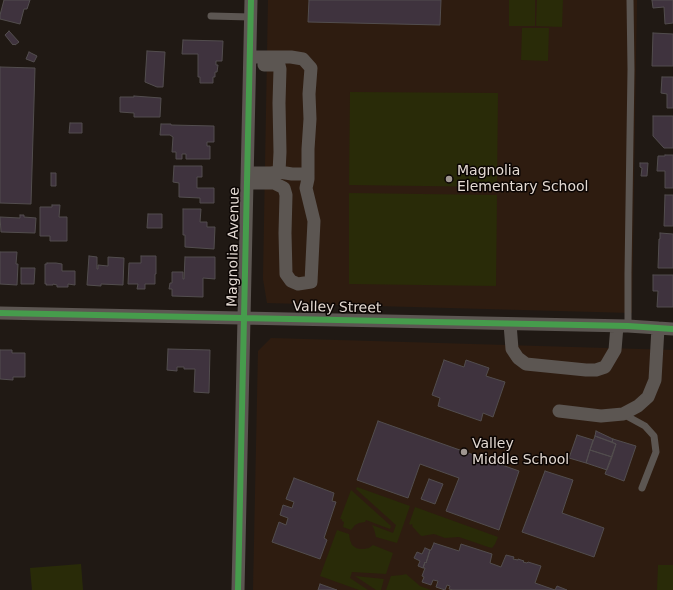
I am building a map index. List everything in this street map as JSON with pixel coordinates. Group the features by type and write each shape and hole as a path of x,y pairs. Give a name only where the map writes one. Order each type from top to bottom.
{"street":[{"name":"Magnolia Avenue","path":"238,590 251,0"},
{"path":"247,178 274,183 284,188 286,195 286,274 292,281 298,284 311,282 314,220 306,188 308,174 310,119 309,94 311,68 303,59 291,56 250,61"},
{"path":"250,61 279,65 279,172"},
{"path":"247,178 279,172 308,174"},
{"name":"Valley Street","path":"0,313 622,326 673,329"},
{"path":"510,324 512,349 518,358 526,364 586,370 596,370 604,367 615,350 622,326"},
{"path":"559,411 601,416 623,414 638,406 648,397 655,380 658,328"}],"lane":[{"path":"622,326 628,273 631,69 630,0"},
{"path":"211,16 251,17"},
{"path":"623,414 645,426 654,436 656,452 642,488"}],"shaded area":[{"name":"Magnolia Elementary School","path":"268,0 637,0 632,313 267,303 263,279"},
{"name":"Valley Middle School","path":"271,338 673,350 673,590 253,590 258,351"}],"green space":[{"path":"509,0 535,0 535,26 509,26"},
{"path":"537,0 563,0 562,27 536,26"},
{"path":"522,28 549,28 548,61 521,60"},
{"path":"350,92 498,93 497,187 349,185"},
{"path":"349,193 497,195 496,286 349,284"},
{"path":"357,487 410,506 397,543 376,537 372,525 393,533 396,525 356,489"},
{"path":"351,490 391,526 390,529 366,520 365,522 355,525 351,530 343,527 344,522 340,519"},
{"path":"415,507 498,537 492,548 459,537 445,538 434,534 422,536 412,526 413,525 409,524"},
{"path":"337,530 349,534 352,545 356,548 364,549 373,545 393,553 386,574 352,572 350,578 368,590 359,590 320,576"},
{"path":"81,564 83,590 32,590 30,568"},
{"path":"658,565 673,565 673,590 657,590"},
{"path":"406,574 420,586 431,590 386,590 391,576"},
{"path":"355,576 384,579 381,590 376,590"}],"building":[{"path":"4,0 30,0 27,9 24,9 20,24 0,19"},
{"path":"309,0 441,0 440,25 308,22"},
{"path":"652,0 673,0 673,23 665,24 664,7 653,8"},
{"path":"9,31 19,42 15,45 13,45 5,35"},
{"path":"653,33 673,34 673,66 652,66"},
{"path":"183,40 223,41 222,61 216,61 216,65 218,65 217,72 215,72 215,77 213,77 213,83 200,83 200,77 198,77 198,54 182,54"},
{"path":"147,51 165,52 163,87 157,87 145,82"},
{"path":"29,52 37,56 34,62 26,59"},
{"path":"0,67 35,68 31,204 0,203"},
{"path":"662,77 673,77 673,108 667,108 667,94 661,93"},
{"path":"134,96 161,98 160,117 134,117 134,113 120,112 120,97"},
{"path":"653,116 673,116 673,148 664,148 653,136"},
{"path":"70,123 82,123 82,133 69,133"},
{"path":"161,124 214,126 214,142 207,142 207,146 210,146 210,159 186,159 186,154 182,154 182,159 176,159 176,152 172,152 173,137 170,135 160,135"},
{"path":"673,155 673,188 665,188 665,171 657,171 658,156"},
{"path":"640,163 648,163 647,176 641,176 642,168 640,167"},
{"path":"174,166 202,166 202,177 197,177 197,188 214,188 214,203 200,203 200,198 179,197 179,183 173,182"},
{"path":"51,173 56,173 56,186 51,186"},
{"path":"665,195 673,195 673,226 664,226"},
{"path":"52,205 60,205 59,217 67,217 67,241 50,241 50,236 40,236 40,207 52,207"},
{"path":"183,209 201,209 200,222 207,222 207,227 215,227 214,249 185,247 185,235 183,235"},
{"path":"148,214 162,214 162,228 147,228"},
{"path":"20,215 24,215 24,217 36,218 35,233 1,232 0,217 20,218"},
{"path":"660,233 673,234 673,268 658,268"},
{"path":"0,252 17,252 17,285 0,284"},
{"path":"89,256 97,257 97,269 98,265 108,266 108,257 124,258 123,285 87,285"},
{"path":"141,256 156,256 155,284 145,284 145,289 137,289 138,284 128,284 129,263 141,263"},
{"path":"185,257 215,257 215,279 203,278 203,297 172,296 172,289 169,289 170,283 172,283 172,272 183,272 184,279"},
{"path":"45,264 62,264 62,271 75,271 75,285 68,284 68,287 57,287 57,285 53,284 46,285"},
{"path":"21,268 35,268 34,284 21,284"},
{"path":"653,275 673,275 673,307 657,307 658,291 653,291"},
{"path":"168,349 210,350 209,393 194,392 195,369 184,369 184,367 177,367 177,371 167,370"},
{"path":"0,350 12,350 12,353 25,353 25,377 13,377 13,380 0,379"},
{"path":"444,360 464,367 466,360 489,368 486,376 505,382 493,417 483,413 481,421 438,406 440,398 432,395"},
{"path":"378,421 519,471 499,530 446,511 459,478 420,464 408,498 357,480"},
{"path":"596,431 613,439 612,442 595,436"},
{"path":"577,435 593,440 586,463 569,458"},
{"path":"595,436 616,444 612,457 590,450"},
{"path":"613,439 636,446 624,481 605,474 616,444 612,442"},
{"path":"590,450 612,457 607,470 586,463"},
{"path":"545,471 573,480 562,513 604,528 594,557 522,532"},
{"path":"294,478 334,493 332,501 336,502 324,538 327,540 320,559 272,542 279,522 286,525 288,518 280,515 283,505 292,508 294,502 286,499"},
{"path":"429,479 443,484 435,504 421,499"},
{"path":"434,543 459,551 461,544 492,554 490,563 501,567 506,555 514,557 513,559 518,559 524,561 523,562 541,566 535,583 555,590 453,590 449,589 450,586 447,585 445,590 436,587 438,581 433,580 431,585 422,582 424,577 422,576 425,568 423,568"},
{"path":"425,548 430,550 423,568 418,566 420,561 414,558 417,552 422,554"},
{"path":"320,584 337,590 318,590"},
{"path":"557,586 567,590 555,590"}],"cycle path":[{"path":"238,590 251,0"},
{"path":"0,313 628,326 673,329"}],"place":[{"name":"Magnolia Elementary School","path":"449,179"},
{"name":"Valley Middle School","path":"464,452"}]}
